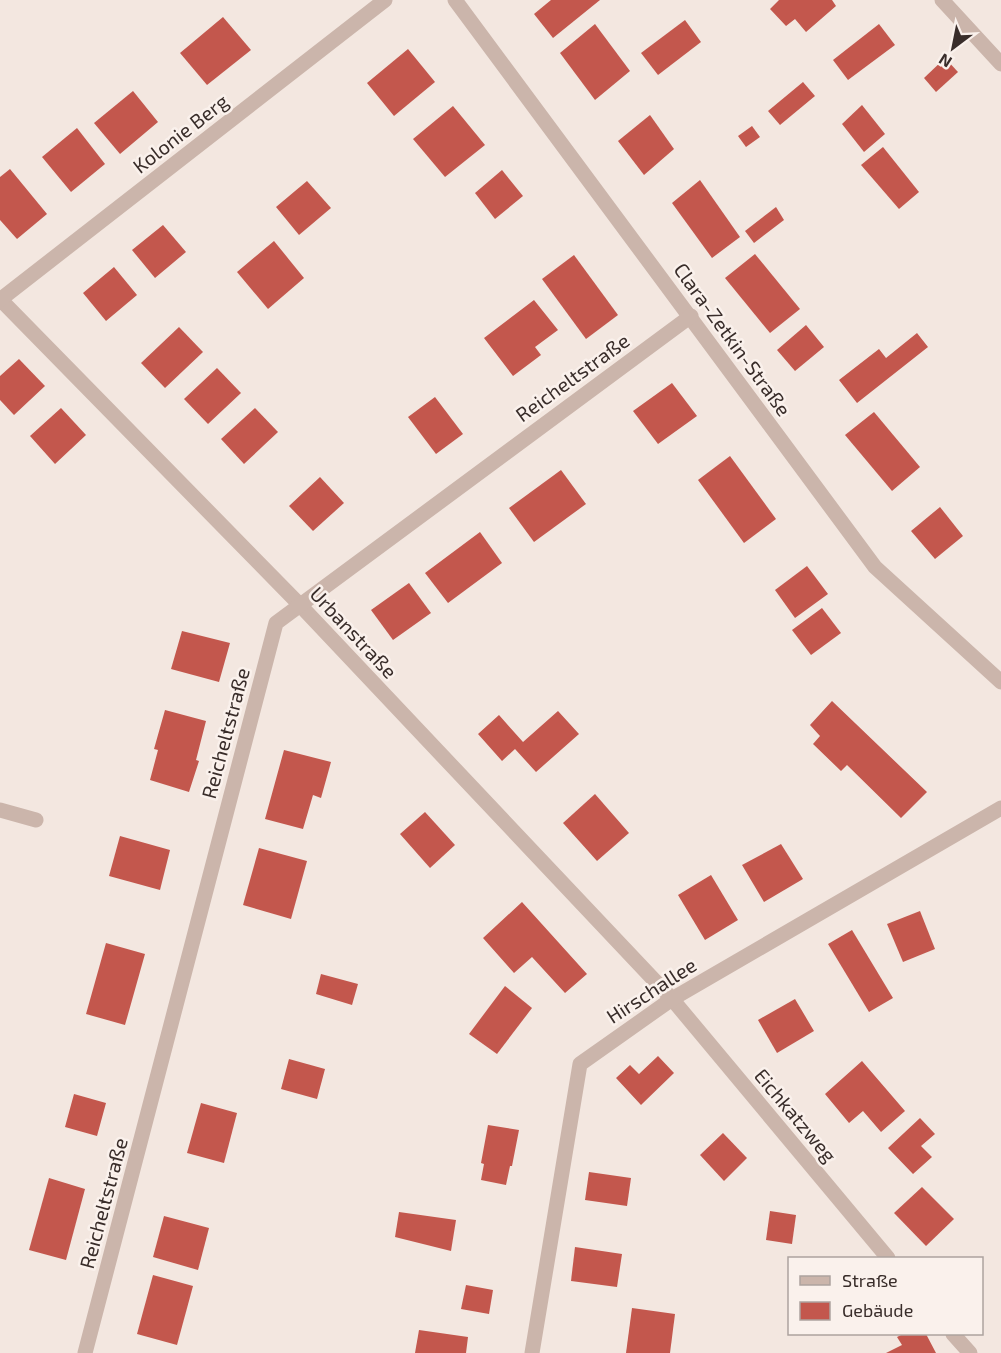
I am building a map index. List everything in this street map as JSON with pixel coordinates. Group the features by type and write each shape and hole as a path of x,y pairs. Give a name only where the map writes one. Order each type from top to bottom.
{"street":[{"name":"Kolonie Berg","path":"0,299 385,0"},
{"name":"Clara-Zetkin-Straße","path":"455,0 875,567 1001,682"},
{"path":"942,0 1001,64"},
{"name":"Urbanstraße","path":"0,299 299,604 672,999"},
{"name":"Reicheltstraße","path":"85,1353 276,623 691,316"},
{"name":"Hirschallee","path":"532,1353 580,1064 672,999 1001,808"},
{"path":"0,810 36,820"},
{"name":"Eichkatzweg","path":"672,999 887,1257"},
{"path":"954,1335 970,1353"}],"building":[{"path":"551,0 600,0 553,38 534,14"},
{"path":"779,0 832,0 836,6 806,32 795,19 786,26 770,9"},
{"path":"223,17 251,50 207,85 180,53"},
{"path":"685,20 701,42 658,75 641,53"},
{"path":"595,24 630,71 595,100 560,53"},
{"path":"879,24 895,45 848,80 833,60"},
{"path":"408,49 435,82 394,116 367,83"},
{"path":"945,58 958,72 936,92 924,78"},
{"path":"803,82 815,96 780,125 768,111"},
{"path":"133,91 158,122 120,154 94,123"},
{"path":"862,105 885,134 864,152 842,124"},
{"path":"453,106 485,145 445,177 413,139"},
{"path":"650,115 674,149 644,175 618,141"},
{"path":"752,126 760,137 746,147 738,136"},
{"path":"77,128 105,164 71,192 42,157"},
{"path":"883,147 919,192 899,209 861,165"},
{"path":"10,169 47,214 17,239 0,220 0,177"},
{"path":"502,170 523,196 495,219 475,193"},
{"path":"700,180 740,237 712,258 672,203"},
{"path":"307,181 331,208 299,235 276,207"},
{"path":"776,207 784,220 754,243 745,231"},
{"path":"163,225 186,252 155,278 132,250"},
{"path":"274,241 304,278 268,309 237,272"},
{"path":"755,254 800,309 770,333 725,278"},
{"path":"574,255 618,315 586,339 542,279"},
{"path":"114,267 137,295 106,321 83,293"},
{"path":"534,300 558,330 535,347 541,355 513,376 484,338"},
{"path":"806,325 824,347 795,371 777,350"},
{"path":"179,327 203,352 165,388 141,363"},
{"path":"917,333 928,347 857,403 839,380 879,349 886,358"},
{"path":"19,359 45,386 14,415 0,400 0,376"},
{"path":"217,368 241,393 208,424 184,399"},
{"path":"672,383 697,416 658,444 633,411"},
{"path":"435,397 463,434 436,454 408,417"},
{"path":"61,408 86,435 55,464 30,436"},
{"path":"255,408 278,432 244,464 221,439"},
{"path":"874,412 920,467 892,491 845,435"},
{"path":"730,456 776,519 744,543 698,480"},
{"path":"561,470 586,504 534,542 509,508"},
{"path":"320,477 344,503 313,531 289,506"},
{"path":"940,507 963,536 935,559 911,531"},
{"path":"480,532 502,563 448,603 425,573"},
{"path":"807,566 828,594 795,618 775,590"},
{"path":"409,583 431,613 393,640 371,610"},
{"path":"822,608 841,633 811,655 792,630"},
{"path":"182,631 230,643 219,682 171,669"},
{"path":"832,701 927,792 901,818 847,765 841,771 813,744 820,736 810,725"},
{"path":"165,710 206,721 196,760 199,761 189,792 150,780 158,750 154,749"},
{"path":"558,711 579,734 536,772 515,749 502,761 478,734 499,715 523,742"},
{"path":"284,750 331,762 321,798 313,795 303,829 265,819"},
{"path":"595,794 629,833 597,861 563,823"},
{"path":"425,812 455,845 430,868 400,834"},
{"path":"120,836 170,850 160,890 109,876"},
{"path":"781,844 803,879 764,902 742,865"},
{"path":"259,848 307,861 291,919 243,905"},
{"path":"711,875 738,920 705,940 678,895"},
{"path":"522,902 587,974 565,993 532,957 514,973 483,938"},
{"path":"920,911 935,949 903,962 887,924"},
{"path":"852,930 893,998 869,1012 828,944"},
{"path":"106,943 145,954 125,1025 86,1014"},
{"path":"321,974 358,984 352,1005 316,994"},
{"path":"505,986 532,1008 497,1054 469,1034"},
{"path":"795,999 814,1031 777,1053 758,1020"},
{"path":"658,1056 674,1073 641,1105 616,1078 630,1065 639,1074"},
{"path":"289,1059 325,1069 317,1099 281,1089"},
{"path":"862,1061 905,1111 881,1132 863,1111 849,1123 825,1094"},
{"path":"74,1094 106,1103 97,1136 65,1127"},
{"path":"201,1103 237,1113 224,1163 187,1153"},
{"path":"920,1118 935,1134 921,1146 932,1157 913,1174 888,1148"},
{"path":"488,1125 519,1130 506,1185 481,1180 484,1164 481,1163"},
{"path":"723,1133 747,1158 724,1181 700,1155"},
{"path":"589,1172 631,1178 627,1206 585,1200"},
{"path":"49,1178 85,1189 66,1260 29,1250"},
{"path":"922,1187 954,1219 926,1246 894,1213"},
{"path":"770,1211 796,1215 792,1244 766,1240"},
{"path":"399,1212 456,1220 451,1251 395,1237"},
{"path":"164,1216 209,1228 198,1270 153,1257"},
{"path":"575,1247 622,1254 617,1287 571,1281"},
{"path":"153,1275 193,1286 177,1345 137,1334"},
{"path":"466,1285 493,1290 489,1314 461,1309"},
{"path":"632,1308 675,1314 670,1353 626,1353"},
{"path":"419,1330 468,1337 466,1353 415,1353"},
{"path":"927,1335 936,1353 886,1353 902,1345 897,1337"}]}
